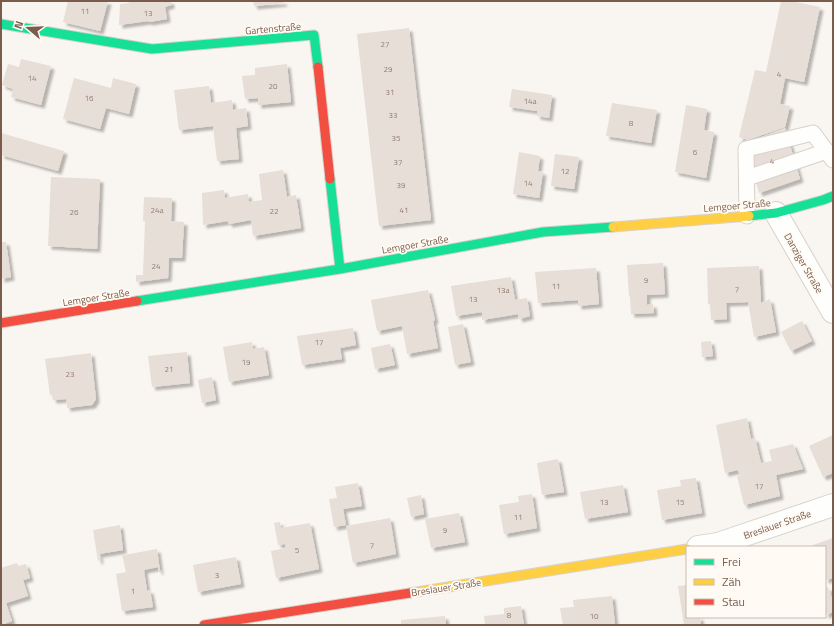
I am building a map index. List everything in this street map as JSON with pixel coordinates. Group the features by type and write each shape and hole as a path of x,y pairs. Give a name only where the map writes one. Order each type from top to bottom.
{"street":[{"name":"Gartenstraße","path":"1,24 152,50 314,35 340,269"},
{"name":"Lemgoer Straße","path":"1,323 340,269 543,232 776,213 833,196"},
{"name":"Danziger Straße","path":"776,213 833,312"},
{"name":"Breslauer Straße","path":"705,546 718,544 833,505"},
{"name":"Breslauer Straße","path":"204,625 686,549"}],"lane":[{"path":"747,178 830,156 813,133 746,149 747,216"}],"building":[{"path":"68,1 108,1 100,31 63,22"},
{"path":"128,1 171,1 171,5 165,7 167,19 119,25 120,4 129,3"},
{"path":"253,1 283,1 284,3 254,6"},
{"path":"781,1 791,1 820,7 804,82 785,78 780,104 790,106 785,127 748,140 739,137 755,70 766,72"},
{"path":"409,28 431,220 379,226 357,34"},
{"path":"21,59 51,66 41,105 11,97 13,89 2,85 8,64 19,67"},
{"path":"287,64 291,102 258,105 258,98 245,99 242,76 255,75 255,68"},
{"path":"74,78 111,88 113,78 136,84 129,114 106,108 100,129 63,119"},
{"path":"209,86 211,103 232,100 233,110 246,108 248,126 236,128 239,159 217,161 213,126 179,130 174,90"},
{"path":"512,89 552,95 549,118 537,116 537,111 509,107"},
{"path":"612,103 657,110 651,143 606,136"},
{"path":"686,105 707,109 704,130 714,132 706,178 675,172"},
{"path":"785,128 800,179 759,193 745,143"},
{"path":"1,133 64,151 58,171 1,155"},
{"path":"519,152 540,156 538,171 543,172 539,198 513,194"},
{"path":"555,154 579,157 574,189 551,186"},
{"path":"283,170 287,197 296,195 301,228 253,236 251,220 229,224 228,221 203,225 202,193 224,190 225,198 248,194 249,202 262,200 259,174"},
{"path":"51,177 100,179 97,249 48,246"},
{"path":"144,197 172,198 171,221 184,222 182,258 169,258 168,278 136,282 136,275 143,275 145,221 143,221"},
{"path":"1,242 6,242 11,277 1,279"},
{"path":"663,263 665,294 647,295 647,305 653,304 654,313 631,314 627,265"},
{"path":"759,266 761,303 770,299 776,332 754,337 748,302 726,303 727,319 711,320 710,304 708,304 707,268"},
{"path":"596,268 599,304 578,306 578,300 538,303 535,272"},
{"path":"511,277 515,300 527,298 530,316 519,319 518,314 482,320 482,312 456,316 451,286"},
{"path":"428,290 435,320 433,321 438,348 407,354 402,326 377,331 371,300"},
{"path":"802,321 812,341 791,351 781,332"},
{"path":"463,324 471,362 455,365 448,327"},
{"path":"353,328 356,345 340,348 342,359 302,365 297,336"},
{"path":"711,341 713,356 702,357 701,342"},
{"path":"252,342 253,349 264,347 269,375 229,382 223,347"},
{"path":"390,344 395,365 375,369 371,348"},
{"path":"187,352 190,383 152,387 148,356"},
{"path":"91,353 96,399 92,405 67,408 66,399 53,400 52,394 50,395 45,359"},
{"path":"212,377 216,400 202,403 198,380"},
{"path":"747,418 751,439 755,438 761,463 772,461 769,450 793,444 803,469 776,475 780,496 744,505 737,476 740,475 738,470 725,473 716,425"},
{"path":"833,435 833,473 823,477 809,446"},
{"path":"558,459 564,492 542,495 537,463"},
{"path":"696,478 702,513 662,520 657,490 681,486 680,480"},
{"path":"358,483 362,506 343,509 346,525 334,527 329,499 337,498 335,487"},
{"path":"623,485 628,512 585,519 580,492"},
{"path":"532,494 537,528 504,534 499,505 519,502 518,496"},
{"path":"421,495 424,514 411,517 407,498"},
{"path":"459,513 465,542 431,548 425,519"},
{"path":"390,518 396,554 353,563 346,526"},
{"path":"280,522 281,528 310,523 319,569 276,578 271,551 286,548 285,544 278,545 274,523"},
{"path":"120,525 123,550 99,554 100,560 98,561 93,530"},
{"path":"833,538 833,578 826,580 826,546 813,545"},
{"path":"157,549 160,571 158,571 158,567 144,570 147,591 150,590 153,607 122,611 116,574 126,572 122,554 124,555"},
{"path":"236,557 241,584 198,592 193,565"},
{"path":"17,563 18,566 26,564 30,578 23,580 28,596 6,603 12,621 1,625 1,568"},
{"path":"686,585 686,618 700,618 701,624 684,625 678,586"},
{"path":"828,587 833,601 833,612 826,615 826,588"},
{"path":"612,596 615,625 563,625 560,608 574,607 573,600"},
{"path":"521,606 524,625 485,625 484,616 504,614 504,608"},
{"path":"445,616 446,625 401,625 401,620"}],"traffic: fast":[{"path":"1,24 152,49 314,35 318,67"},
{"path":"330,179 340,269"},
{"path":"749,216 776,213 833,196"},
{"path":"137,301 340,269 543,232 613,227"}],"traffic: slow":[{"path":"613,227 749,216"},
{"path":"410,593 686,549"}],"traffic: jam":[{"path":"318,67 330,179"},
{"path":"1,323 137,301"},
{"path":"204,625 410,593"}]}
